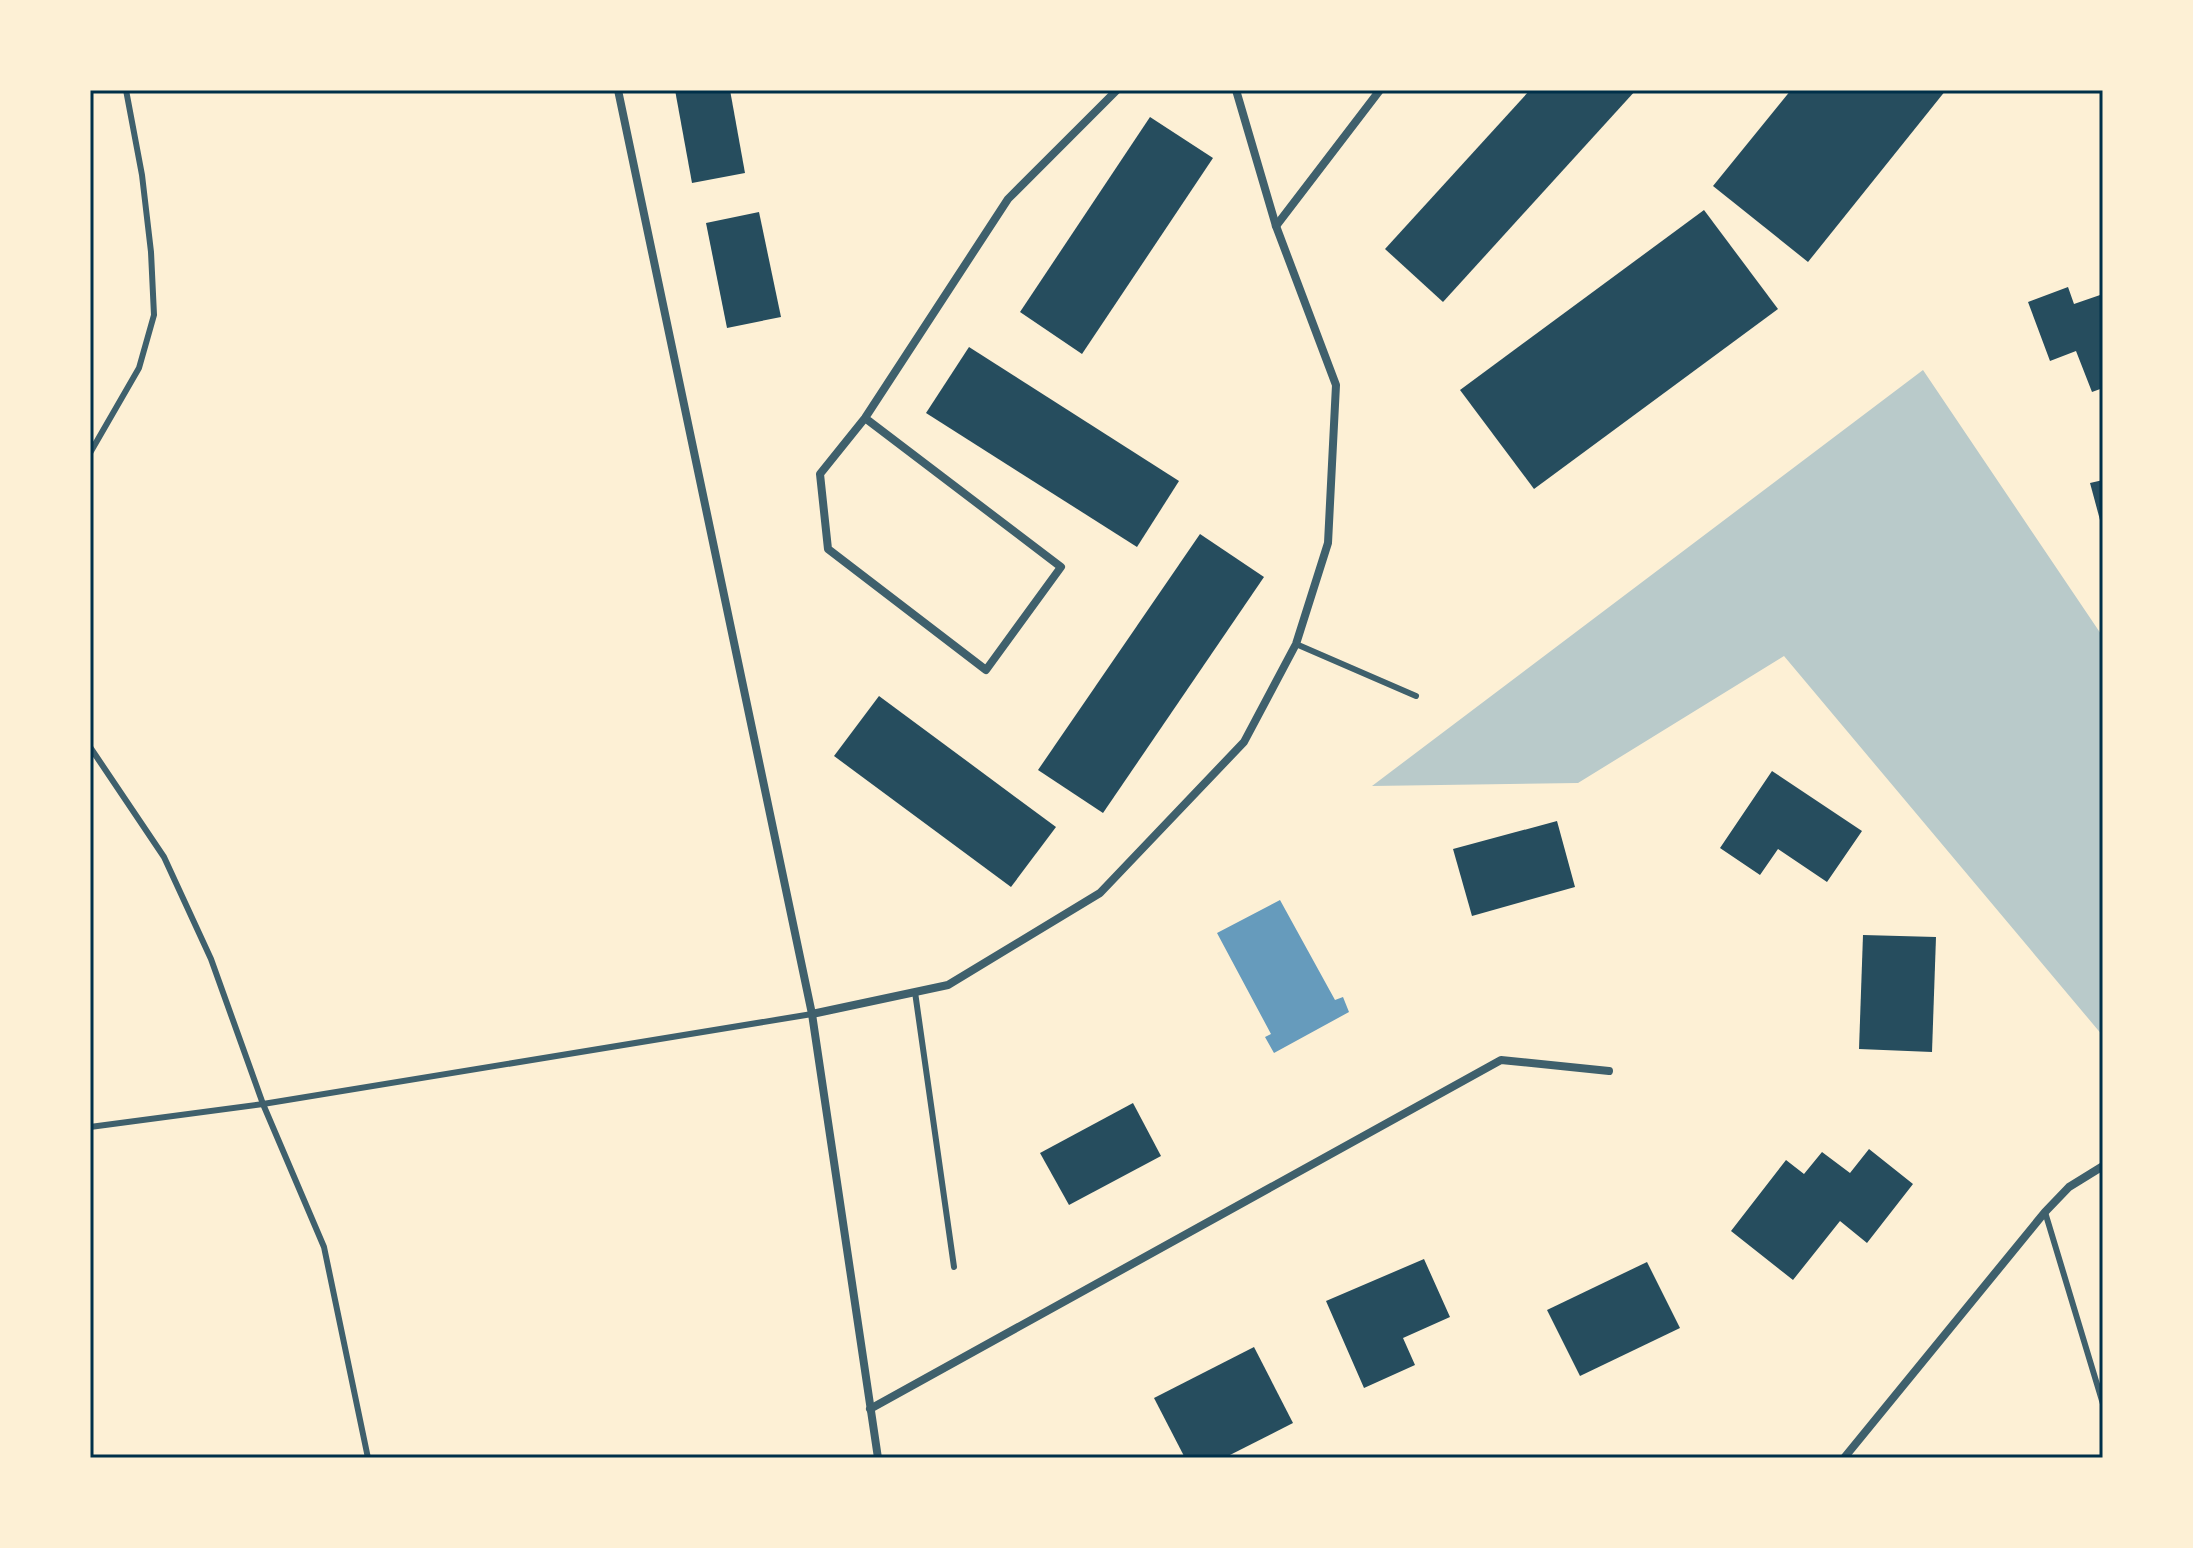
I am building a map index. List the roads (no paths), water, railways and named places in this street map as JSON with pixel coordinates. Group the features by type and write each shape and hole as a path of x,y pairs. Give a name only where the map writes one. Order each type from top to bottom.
{"street":[{"path":"618,90 812,1014 878,1458"},
{"path":"865,418 1061,567 986,670 828,549 820,474 865,418 1008,199 1117,90"},
{"path":"812,1014 948,985 1100,893 1244,742 1296,644 1328,543 1336,385 1276,226 1236,90"},
{"path":"1276,226 1380,90"},
{"path":"870,1409 1501,1060 1609,1071"},
{"path":"1844,1458 2045,1212 2069,1187 2103,1166"}],"lane":[{"path":"90,453 139,368 154,315 146,206 126,90"},
{"path":"1296,644 1416,696"},
{"path":"90,747 164,857 211,959 263,1104 324,1247 368,1458"},
{"path":"915,992 954,1267"},
{"path":"90,1127 263,1104 812,1014"},
{"path":"2045,1212 2103,1404"}],"water":[{"path":"1280,900 1335,1000 1343,997 1349,1012 1274,1053 1265,1037 1271,1034 1217,933"}]}
